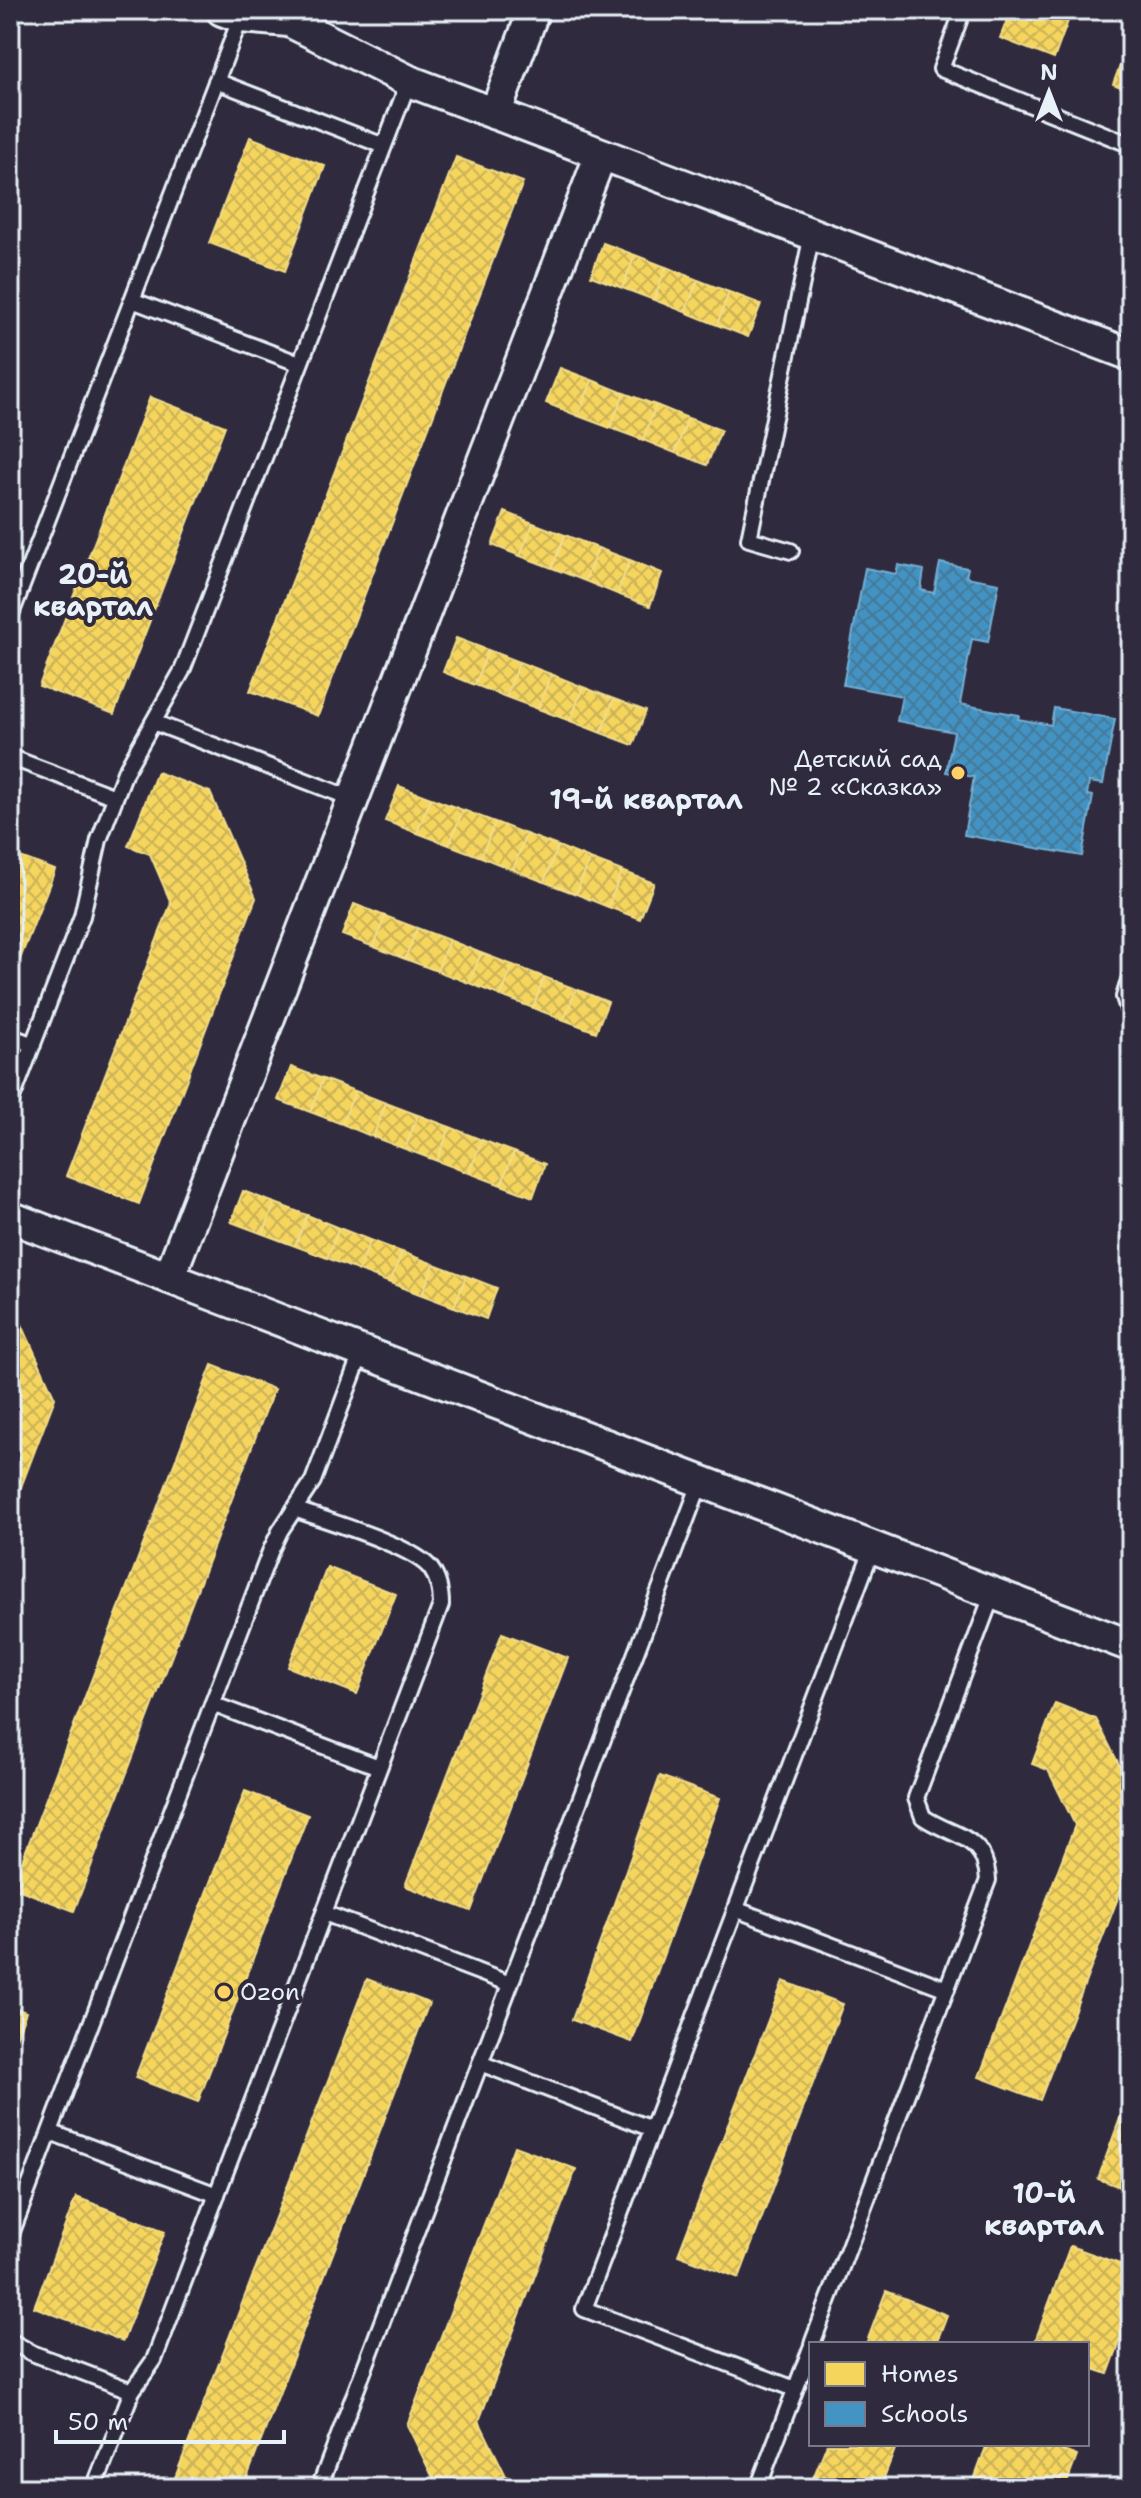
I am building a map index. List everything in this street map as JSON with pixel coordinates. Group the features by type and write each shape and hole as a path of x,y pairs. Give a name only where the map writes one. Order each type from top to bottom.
{"street":[{"path":"495,114 534,10"},
{"path":"231,14 291,16 409,81 1131,355"},
{"path":"169,1278 601,154"},
{"path":"10,1217 1131,1646"}],"lane":[{"path":"963,10 941,69 1131,145"},
{"path":"10,617 216,81 231,14"},
{"path":"216,81 384,146"},
{"path":"10,1104 82,916 99,840 115,797 136,747 182,671 409,81"},
{"path":"791,551 749,539 812,234"},
{"path":"132,300 300,364"},
{"path":"153,722 353,799"},
{"path":"10,757 115,797"},
{"path":"1131,974 1124,997 1131,1018"},
{"path":"10,1036 33,1045"},
{"path":"10,2237 270,1552 313,1481 362,1351"},
{"path":"319,2488 701,1481"},
{"path":"94,2488 132,2391 154,2360 441,1605 437,1578 431,1568 412,1553 294,1509"},
{"path":"795,2389 584,2309 873,1547"},
{"path":"814,2342 988,1880 987,1866 974,1844 923,1817 916,1798 993,1593"},
{"path":"212,1704 379,1767"},
{"path":"735,1909 947,1989"},
{"path":"324,1913 510,1984"},
{"path":"480,2063 652,2129"},
{"path":"50,2132 217,2195"},
{"path":"10,2341 32,2353 132,2391"},
{"path":"758,2488 809,2354"}],"building: Homes":[{"path":"1011,10 1072,10 1054,59 1000,38"},
{"path":"1131,37 1131,91 1113,84"},
{"path":"250,137 325,166 285,271 209,243"},
{"path":"456,157 523,182 318,716 250,691"},
{"path":"603,243 635,255 622,288 591,276"},
{"path":"635,255 666,267 654,300 622,288"},
{"path":"666,267 698,280 685,312 654,300"},
{"path":"698,280 729,292 717,325 685,312"},
{"path":"729,292 761,304 748,337 717,325"},
{"path":"560,368 592,380 578,416 546,403"},
{"path":"592,380 624,393 610,428 578,416"},
{"path":"624,393 656,405 643,440 610,428"},
{"path":"150,397 225,426 114,714 39,686"},
{"path":"656,405 688,418 675,453 643,440"},
{"path":"688,418 721,430 707,465 675,453"},
{"path":"505,512 533,523 520,556 492,545"},
{"path":"533,523 565,535 552,568 520,556"},
{"path":"565,535 598,548 585,581 552,568"},
{"path":"598,548 630,560 617,594 585,581"},
{"path":"630,560 662,573 650,606 617,594"},
{"path":"456,638 488,650 475,685 443,672"},
{"path":"488,650 519,662 506,697 475,685"},
{"path":"519,662 551,674 538,709 506,697"},
{"path":"551,674 583,687 570,721 538,709"},
{"path":"583,687 614,699 601,733 570,721"},
{"path":"614,699 646,711 633,745 601,733"},
{"path":"157,772 210,792 256,898 139,1204 66,1176 171,903 150,854 128,846"},
{"path":"399,786 431,798 417,833 385,821"},
{"path":"431,798 463,810 449,845 417,833"},
{"path":"463,810 495,822 481,857 449,845"},
{"path":"495,822 526,834 513,870 481,857"},
{"path":"526,834 558,846 544,882 513,870"},
{"path":"558,846 590,859 576,894 544,882"},
{"path":"10,853 55,870 13,977 10,976"},
{"path":"590,859 622,871 608,907 576,894"},
{"path":"622,871 654,883 640,919 608,907"},
{"path":"354,904 385,916 374,947 342,935"},
{"path":"385,916 417,928 405,959 374,947"},
{"path":"417,928 449,940 437,971 405,959"},
{"path":"449,940 481,953 469,983 437,971"},
{"path":"481,953 513,965 501,996 469,983"},
{"path":"513,965 544,977 533,1008 501,996"},
{"path":"544,977 576,989 564,1020 533,1008"},
{"path":"576,989 608,1002 596,1032 564,1020"},
{"path":"291,1067 323,1079 310,1112 278,1100"},
{"path":"323,1079 355,1091 342,1124 310,1112"},
{"path":"355,1091 386,1103 373,1137 342,1124"},
{"path":"386,1103 418,1115 405,1149 373,1137"},
{"path":"418,1115 450,1127 437,1161 405,1149"},
{"path":"450,1127 482,1140 469,1173 437,1161"},
{"path":"482,1140 514,1152 501,1185 469,1173"},
{"path":"514,1152 545,1164 533,1197 501,1185"},
{"path":"243,1191 275,1203 263,1234 231,1222"},
{"path":"275,1203 307,1215 295,1246 263,1234"},
{"path":"307,1215 339,1228 327,1258 295,1246"},
{"path":"339,1228 370,1240 359,1271 327,1258"},
{"path":"370,1240 402,1252 390,1283 359,1271"},
{"path":"402,1252 434,1264 422,1295 390,1283"},
{"path":"434,1264 466,1276 454,1307 422,1295"},
{"path":"466,1276 497,1288 486,1319 454,1307"},
{"path":"10,1298 55,1398 10,1516"},
{"path":"212,1365 274,1389 74,1911 12,1887"},
{"path":"327,1567 396,1594 357,1694 288,1667"},
{"path":"502,1633 568,1658 471,1911 405,1886"},
{"path":"1055,1703 1096,1719 1131,1788 1131,1864 1040,2100 979,2077 1075,1825 1048,1770 1032,1764"},
{"path":"660,1776 720,1798 632,2042 572,2020"},
{"path":"245,1791 308,1815 198,2102 135,2078"},
{"path":"367,1979 429,2003 243,2488 171,2488"},
{"path":"783,1981 843,2004 739,2278 678,2255"},
{"path":"10,2006 26,2012 10,2053"},
{"path":"1131,2088 1131,2191 1098,2179"},
{"path":"514,2146 576,2169 479,2421 506,2476 522,2483 520,2488 438,2488 407,2425"},
{"path":"76,2197 165,2231 123,2341 34,2307"},
{"path":"1070,2246 1131,2268 1131,2311 1108,2374 1089,2368 1089,2342 1035,2342"},
{"path":"886,2291 947,2315 937,2342 867,2342"},
{"path":"826,2446 896,2446 880,2488 809,2488"},
{"path":"986,2446 1050,2446 1077,2456 1065,2488 971,2488"}],"building: Schools":[{"path":"940,563 968,568 966,577 999,583 988,642 972,639 960,704 1019,715 1018,719 1051,725 1054,708 1115,719 1103,784 1089,782 1087,795 1093,796 1082,856 964,835 974,777 946,772 954,732 897,721 902,696 843,685 865,568 896,574 898,565 924,570 921,590 934,593"}],"place":[{"name":"Детский сад № 2 «Сказка»","path":"958,773"},
{"name":"Ozon","path":"224,1992"}],"district":[{"name":"20-й квартал","path":"93,590"},
{"name":"19-й квартал","path":"646,799"},
{"name":"10-й квартал","path":"1044,2209"}]}
